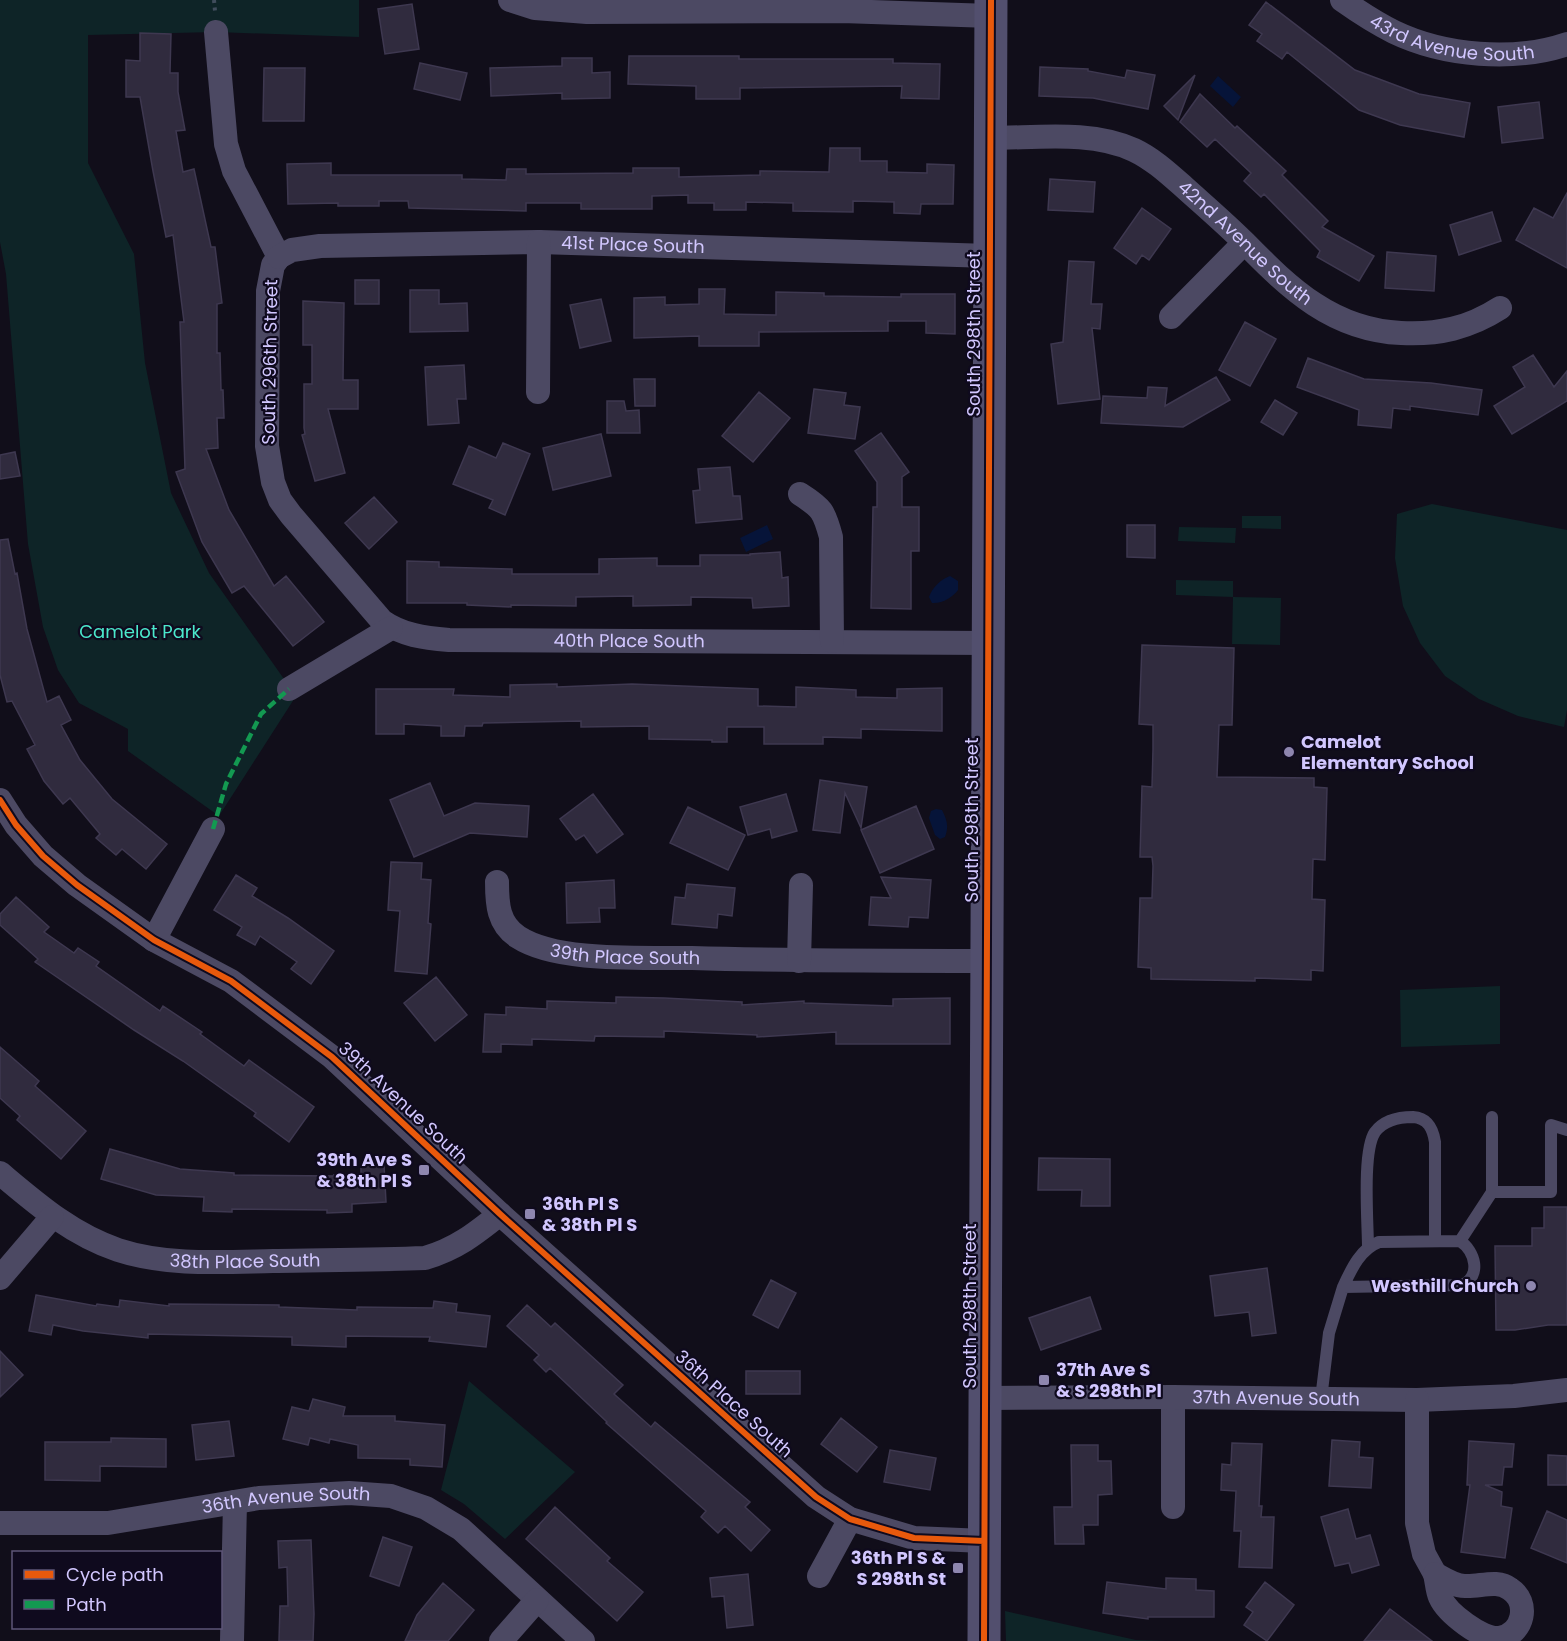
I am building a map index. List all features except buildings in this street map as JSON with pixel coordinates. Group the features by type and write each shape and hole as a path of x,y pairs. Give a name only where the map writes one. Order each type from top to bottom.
{"street":[{"path":"510,0 535,8 587,12 842,6 991,8"},
{"name":"43rd Avenue South","path":"1342,0 1361,14 1395,32 1424,43 1467,52 1530,53 1567,44"},
{"name":"South 298th Street","path":"984,1641 991,8"},
{"name":"South 296th Street","path":"216,32 224,126 234,171 279,257 273,266 268,291 267,446 273,482 280,500 291,515 374,613 391,628"},
{"name":"42nd Avenue South","path":"990,138 1088,139 1109,142 1131,149 1157,164 1214,213 1270,270 1308,302 1338,318 1370,329 1397,333 1436,333 1472,324 1500,308"},
{"path":"538,393 539,242"},
{"name":"41st Place South","path":"279,257 292,250 320,246 539,242 990,256"},
{"path":"1171,317 1244,243"},
{"path":"800,494 818,505 831,537 832,641"},
{"path":"289,689 391,628"},
{"name":"40th Place South","path":"391,628 420,637 469,641 832,641 988,644"},
{"name":"39th Avenue South","path":"0,800 16,825 43,856 77,885 154,940 231,981 332,1057 501,1214"},
{"path":"154,940 213,829"},
{"name":"39th Place South","path":"497,882 498,909 507,928 516,936 541,948 574,955 799,961 987,961"},
{"path":"799,961 801,885"},
{"name":"38th Place South","path":"0,1173 52,1217 84,1234 118,1250 170,1260 226,1262 425,1258 446,1252 466,1241 501,1214"},
{"name":"36th Place South","path":"501,1214 801,1485 825,1504 850,1519 914,1538 984,1541"},
{"path":"0,1278 52,1217"},
{"name":"37th Avenue South","path":"985,1398 1173,1397 1417,1400 1514,1396 1567,1390"},
{"path":"1173,1397 1173,1507"},
{"path":"1417,1400 1417,1523 1424,1554 1435,1574"},
{"name":"36th Avenue South","path":"0,1523 108,1522 259,1498 349,1492 391,1496 426,1508 461,1529 583,1641"},
{"path":"231,1641 235,1502"},
{"path":"819,1576 850,1519"},
{"path":"501,1641 537,1600"}],"lane":[{"path":"1460,1241 1492,1192 1492,1117"},
{"path":"1368,1248 1369,1150 1374,1133 1381,1126 1398,1118 1422,1119 1433,1131 1435,1240"},
{"path":"1492,1192 1551,1192 1551,1125 1567,1130"},
{"path":"1321,1399 1329,1333 1344,1287 1349,1273 1368,1248 1379,1242 1460,1241 1469,1247 1473,1257 1472,1277 1462,1285 1344,1287"}],"green space":[{"name":"Camelot Park","path":"0,0 359,0 359,37 216,32 88,35 88,163 134,254 145,363 171,493 209,573 296,696 219,816 128,751 128,729 79,703 58,670 43,627 28,544 6,274 0,242"},
{"path":"1432,504 1567,530 1567,710 1564,727 1518,716 1479,699 1445,676 1420,643 1403,606 1395,558 1397,514"},
{"path":"1242,516 1281,516 1281,529 1242,528"},
{"path":"1179,527 1236,528 1235,543 1178,541"},
{"path":"1176,580 1233,581 1233,597 1176,595"},
{"path":"1233,597 1281,598 1280,645 1232,644"},
{"path":"1500,986 1500,1044 1401,1047 1400,990"},
{"path":"469,1381 575,1472 505,1539 464,1504 441,1490"},
{"path":"1005,1611 1136,1640 1167,1641 1006,1641"}],"water":[{"path":"1218,76 1241,97 1233,107 1210,86"},
{"path":"767,525 773,539 746,552 740,538"},
{"path":"950,576 958,581 958,590 947,600 932,603 929,597 932,590"},
{"path":"942,810 947,823 945,837 940,839 935,835 929,818 931,811"}],"marked path":[{"path":"213,829 226,784 261,714 289,689"}],"cycle path":[{"path":"984,1641 991,0"},
{"path":"0,800 16,825 43,856 77,885 154,940 231,981 332,1057 500,1214 816,1497 850,1519 914,1538 984,1541"}],"place":[{"name":"Camelot Elementary School","path":"1289,752"},
{"name":"39th Ave S & 38th Pl S","path":"424,1170"},
{"name":"36th Pl S & 38th Pl S","path":"530,1214"},
{"name":"Westhill Church","path":"1531,1286"},
{"name":"37th Ave S & S 298th Pl","path":"1044,1380"},
{"name":"36th Pl S & S 298th St","path":"958,1568"}]}
